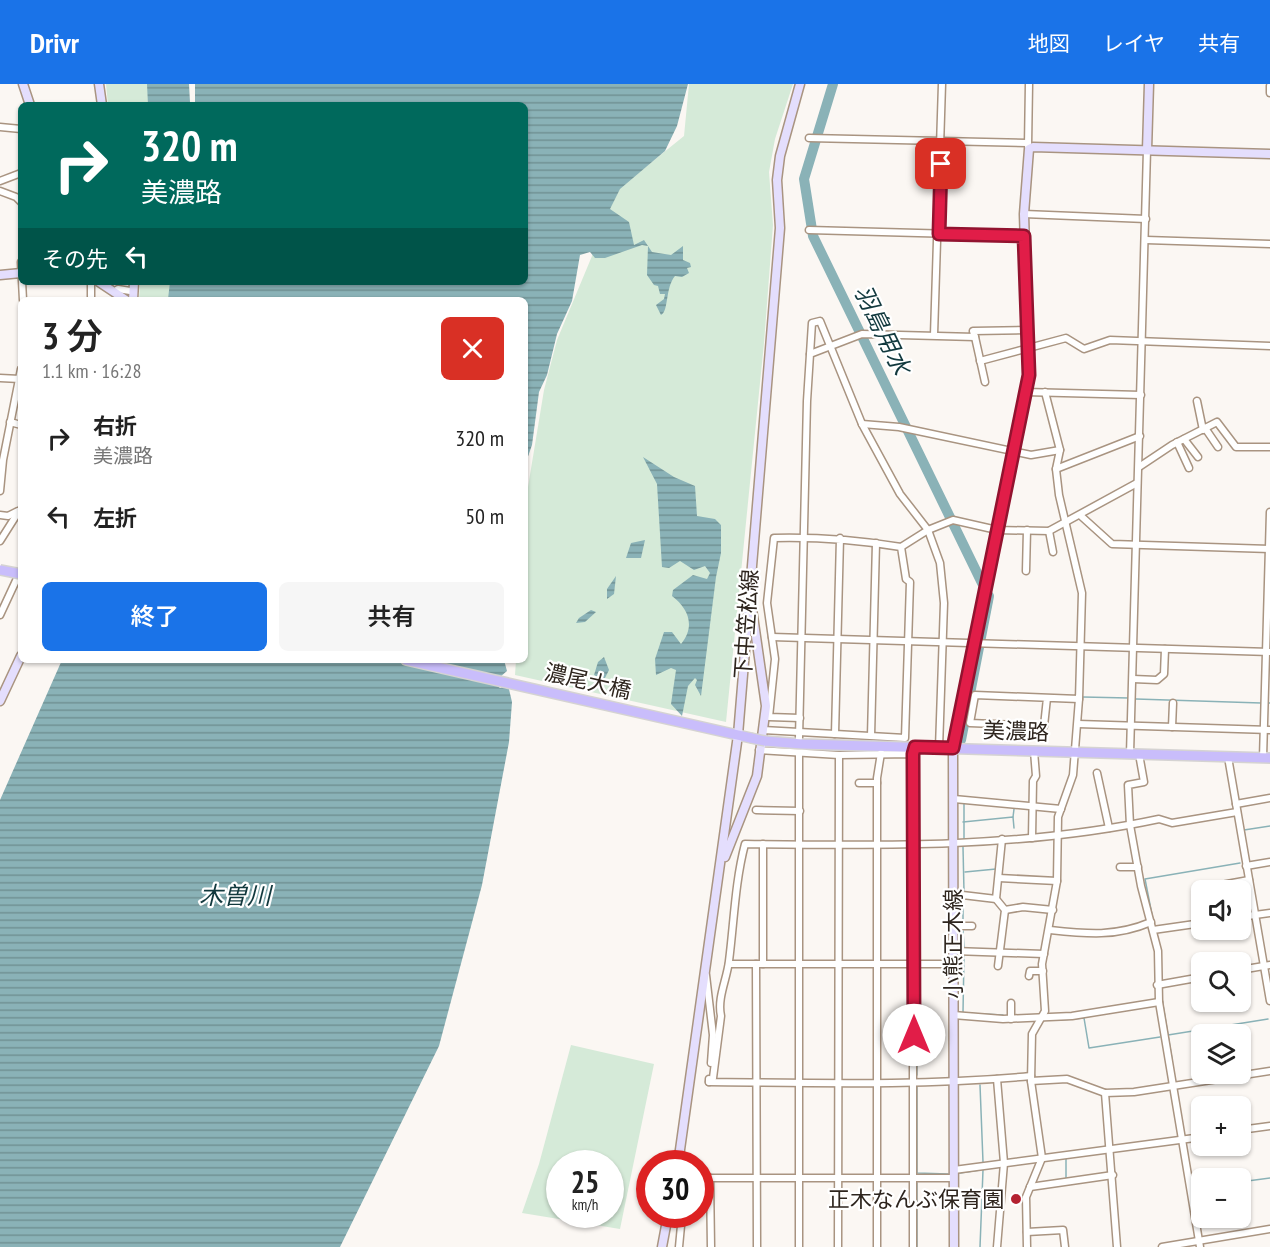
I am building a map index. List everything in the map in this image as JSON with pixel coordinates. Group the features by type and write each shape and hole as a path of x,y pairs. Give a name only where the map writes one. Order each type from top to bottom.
{"main road":[{"path":"23,84 29,102"},
{"path":"99,84 102,102"},
{"name":"下中笠松線","path":"682,1150 738,735 780,228 777,180 780,156 800,84"},
{"path":"1147,150 1149,84"},
{"path":"1028,146 1270,154"},
{"name":"小熊正木線","path":"954,1247 953,748 965,723 997,530 1029,375 1024,236 1028,146"},
{"path":"0,275 18,273"},
{"path":"104,285 122,297"},
{"path":"0,570 18,572"},
{"path":"718,880 726,852 752,793 766,706 749,587"},
{"path":"0,701 18,662"},
{"name":"濃尾大橋","path":"419,663 726,733"},
{"name":"美濃路","path":"726,733 765,741 914,751 953,748 1267,758"},
{"path":"662,1247 666,1228"}],"street":[{"path":"934,335 942,84"},
{"path":"809,138 941,141 1028,146 1029,84"},
{"path":"1270,86 1270,93"},
{"path":"0,128 18,129"},
{"path":"1147,150 1131,726 1135,754 1144,782 1128,785 1130,825 1158,951 1159,1002 1199,1244"},
{"path":"0,181 18,174"},
{"path":"0,191 18,198"},
{"path":"1024,214 1146,219"},
{"path":"809,230 1024,236"},
{"path":"1146,240 1270,244"},
{"path":"114,292 117,289 132,286"},
{"path":"800,735 807,400 812,324 820,321 862,424 900,494 928,530 943,580 939,748"},
{"path":"985,382 974,331 1028,330"},
{"path":"810,354 859,335 934,335 975,338"},
{"path":"980,361 1066,338 1084,349 1110,340 1270,346"},
{"path":"0,378 18,379"},
{"path":"0,490 18,388"},
{"path":"1025,392 1141,395"},
{"path":"1027,1247 1026,1197 1042,1158 1031,1078 1032,1034 1045,1011 1044,954 1057,881 1061,809 1073,775 1078,724 1081,645 1082,593 1065,522 1056,469 1060,450 1045,392"},
{"path":"1197,401 1204,429 1218,447"},
{"path":"1139,467 1177,442 1217,422 1236,447 1270,447"},
{"path":"10,423 18,424"},
{"path":"862,424 899,427 1031,455 1060,450"},
{"path":"1056,469 1140,436"},
{"path":"1184,439 1198,457"},
{"path":"1177,442 1189,468"},
{"path":"800,718 769,717 775,659 767,603 774,537 840,538 901,547 928,530 949,521 997,530 1049,531 1081,516 1137,483"},
{"path":"1267,758 1270,512"},
{"path":"0,515 8,516 18,513"},
{"path":"0,541 18,515"},
{"path":"1081,516 1112,544 1269,549"},
{"path":"1026,571 1027,530"},
{"path":"1049,531 1053,552"},
{"path":"835,734 840,538"},
{"path":"871,736 876,543"},
{"path":"901,547 906,579 910,582 905,738"},
{"path":"0,615 2,603 18,577"},
{"path":"772,637 1268,652"},
{"path":"1133,679 1157,680 1164,674 1165,648"},
{"path":"1047,698 1044,726 965,723 975,695 1079,699"},
{"path":"1172,727 1173,703"},
{"path":"1078,724 1267,730"},
{"path":"763,730 800,735 835,734 912,739 914,751 913,1247"},
{"path":"759,750 839,755 914,751"},
{"path":"1032,838 1033,781 1036,776 1034,751"},
{"path":"799,753 799,1247"},
{"path":"878,1247 877,844 880,753"},
{"path":"838,1247 839,755"},
{"path":"1228,757 1249,880"},
{"path":"1097,773 1109,828"},
{"path":"859,783 878,783"},
{"path":"709,1082 713,1078 721,1016 719,1009 729,964 740,865 745,844 954,844 1032,838 1159,819 1172,823 1270,798"},
{"path":"954,799 1061,809"},
{"path":"756,810 800,811"},
{"path":"996,899 1002,839"},
{"path":"757,1247 756,1083 763,844"},
{"path":"1246,866 1270,862"},
{"path":"1120,867 1138,867"},
{"path":"999,878 1057,881"},
{"path":"954,894 996,899 1005,910"},
{"path":"1251,894 1267,965 1270,1000"},
{"path":"1005,910 1023,907 1053,910"},
{"path":"998,966 999,931 1005,910"},
{"path":"1251,915 1270,913"},
{"path":"1050,930 1091,934 1129,931 1151,922"},
{"path":"1153,930 1191,925"},
{"path":"954,926 972,926"},
{"path":"954,951 1044,954"},
{"path":"729,964 954,964"},
{"path":"1251,968 1267,965"},
{"path":"705,969 713,1035 709,1082"},
{"path":"1029,976 1030,971 1043,971"},
{"path":"1157,985 1191,979"},
{"path":"953,1015 1011,1019 1043,1018 1072,1016 1159,1002"},
{"path":"1011,1003 1011,1019"},
{"path":"709,1082 954,1083 997,1079 1066,1079 1105,1094 1270,1071"},
{"path":"997,1079 1004,1163 997,1247"},
{"path":"1105,1094 1117,1247"},
{"path":"1251,1129 1270,1126"},
{"path":"714,1178 878,1178 954,1174 1004,1163 1191,1138"},
{"path":"1030,1187 1113,1176"},
{"path":"679,1247 681,1228"},
{"path":"711,1228 711,1247"},
{"path":"1162,1247 1199,1244 1270,1229"},
{"path":"1027,1232 1063,1230 1065,1247"}],"green space":[{"path":"106,84 160,84 156,102 108,102"},
{"path":"689,84 793,84 775,139 769,172 773,225 764,343 726,722 515,675 516,663 528,663 528,487 544,390 557,340 592,256 611,195 684,136"},
{"path":"140,285 178,285 177,297 139,297"},
{"path":"571,1045 654,1064 624,1210 624,1150 546,1150 546,1217 522,1213 539,1164"}],"water":[{"path":"147,84 189,84 190,102 148,102"},
{"path":"195,84 688,84 677,126 665,151 620,189 610,209 629,222 634,245 644,240 648,246 642,245 605,258 595,258 590,252 580,255 572,301 557,334 547,375 539,392 532,445 528,456 528,297 168,297 170,285 528,285 528,102 195,102"},
{"path":"648,246 652,252 671,255 683,246 683,260 690,263 691,267 687,268 689,273 682,277 675,276 661,315 656,305 664,299 665,294 660,294 658,286 654,285 647,275"},
{"path":"643,457 674,477 695,486 697,516 715,519 721,525 721,553 701,696 695,685 697,680 695,678 688,686 682,716 671,704 676,670 671,668 656,675 655,659 664,632 672,632 681,644 688,631 686,612 672,596 673,590 693,575 707,579 710,573 705,566 694,570 680,561 669,568 662,567 657,484"},
{"path":"645,540 641,558 626,558 631,543"},
{"path":"616,576 614,594 607,599 607,589"},
{"path":"591,610 596,612 585,622 576,623 579,618"},
{"path":"604,657 609,670 604,680 594,675 598,662"},
{"name":"木曽川","path":"61,663 505,663 507,671 500,677 498,686 500,688 508,685 512,702 509,742 482,885 439,1046 340,1247 0,1247 0,800"}],"waterway":[{"name":"羽島用水","path":"833,84 804,179 813,236 982,583"},
{"path":"993,525 1002,489"},
{"path":"984,576 992,532"},
{"name":"羽島用水","path":"984,640 992,600 990,590"},
{"name":"羽島用水","path":"961,740 989,596"},
{"name":"羽島用水","path":"973,693 983,645"},
{"path":"1083,697 1129,698"},
{"path":"1136,699 1261,703"},
{"name":"羽島用水","path":"964,802 964,839"},
{"path":"1013,817 1014,809"},
{"path":"963,822 1013,817 1014,828"},
{"path":"1246,845 1244,830 1270,826"},
{"name":"羽島用水","path":"963,847 964,892"},
{"path":"1153,920 1145,879 1240,863"},
{"path":"965,872 996,869"},
{"name":"羽島用水","path":"963,898 963,921"},
{"name":"羽島用水","path":"963,931 964,948"},
{"name":"羽島用水","path":"963,1012 964,956"},
{"path":"917,979 917,1075"},
{"path":"1162,999 1172,1059"},
{"path":"963,1013 1003,1015"},
{"path":"1060,1020 1084,1018 1089,1048 1160,1037"},
{"path":"1168,1035 1268,1019"},
{"path":"980,1085 983,1162"},
{"path":"917,1086 917,1173 948,1174"},
{"path":"1253,1125 1270,1123"},
{"path":"1066,1158 1066,1180"},
{"path":"960,1173 980,1170"},
{"path":"980,1247 983,1170"},
{"path":"1251,1181 1270,1178"},
{"path":"917,1183 917,1247"}],"place":[{"name":"正木なんぶ保育園","path":"1016,1199"}],"route":[{"path":"914,1035 913,754 915,747 953,748 1029,375 1024,236 939,234 941,164"}]}
